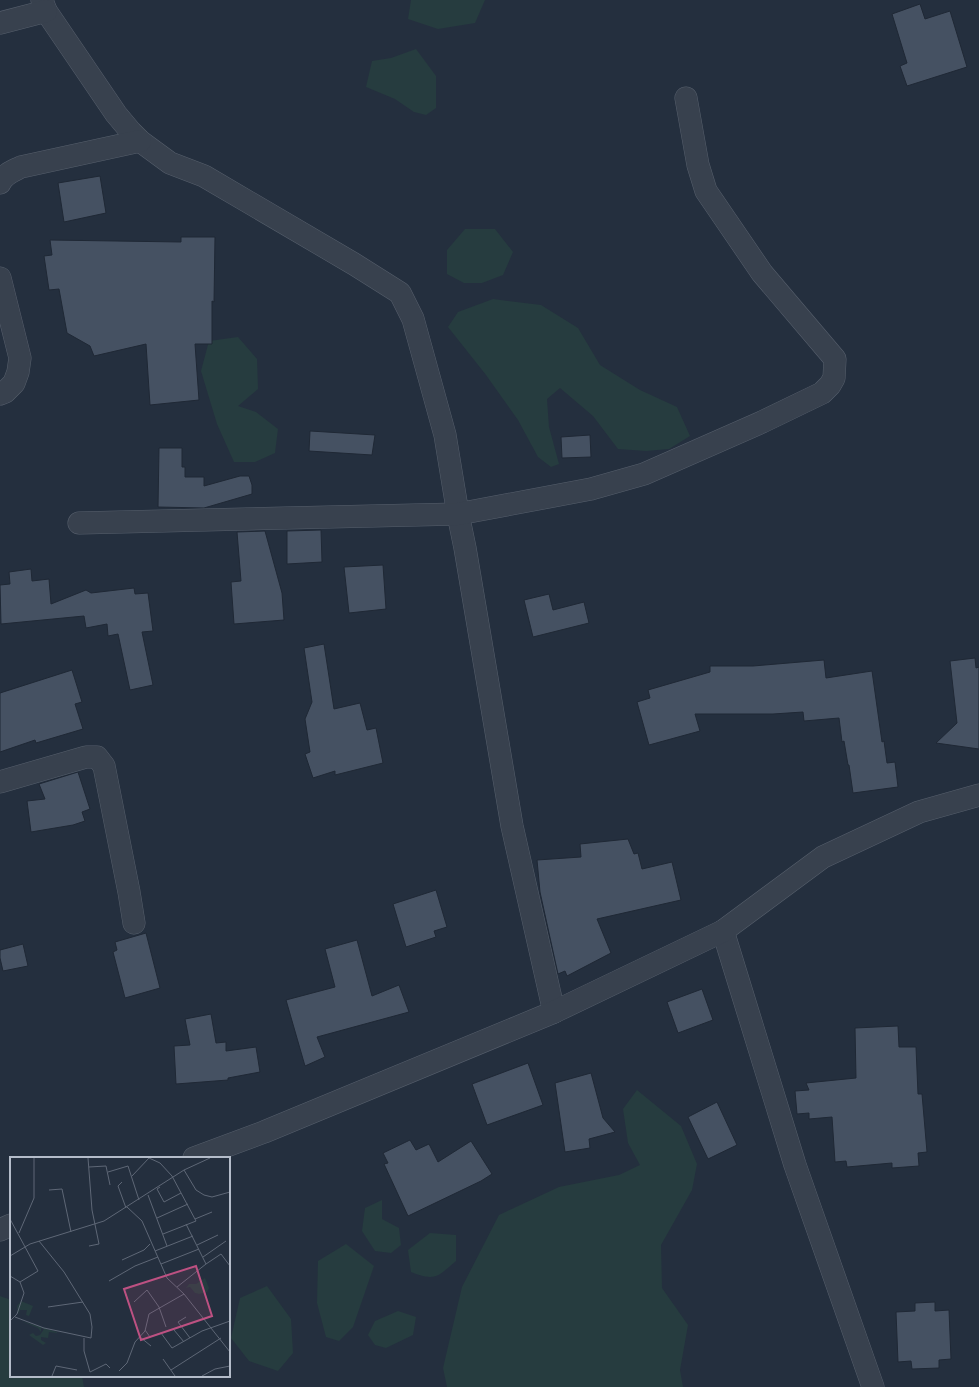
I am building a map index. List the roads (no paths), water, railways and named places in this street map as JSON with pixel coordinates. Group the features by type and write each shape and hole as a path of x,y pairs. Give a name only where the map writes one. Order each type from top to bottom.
{"street":[{"path":"0,23 44,6 116,114 140,141 170,163 204,176 354,264 400,293 413,319 445,435 512,826 554,1012"},
{"path":"79,523 458,514 591,489 644,474 762,422 822,393 830,385 834,378 835,359 762,273 706,191 698,164 686,98"},
{"path":"0,183 2,179 10,172 21,167 140,141"},
{"path":"0,278 20,358 18,372 14,383 5,392 0,394"},
{"path":"0,782 86,757 97,757 104,766 134,923"},
{"path":"197,1157 272,1129 554,1012 723,931 823,857 919,812 979,795"},
{"path":"723,931 795,1165 873,1387"},
{"path":"0,1230 10,1226"}]}
